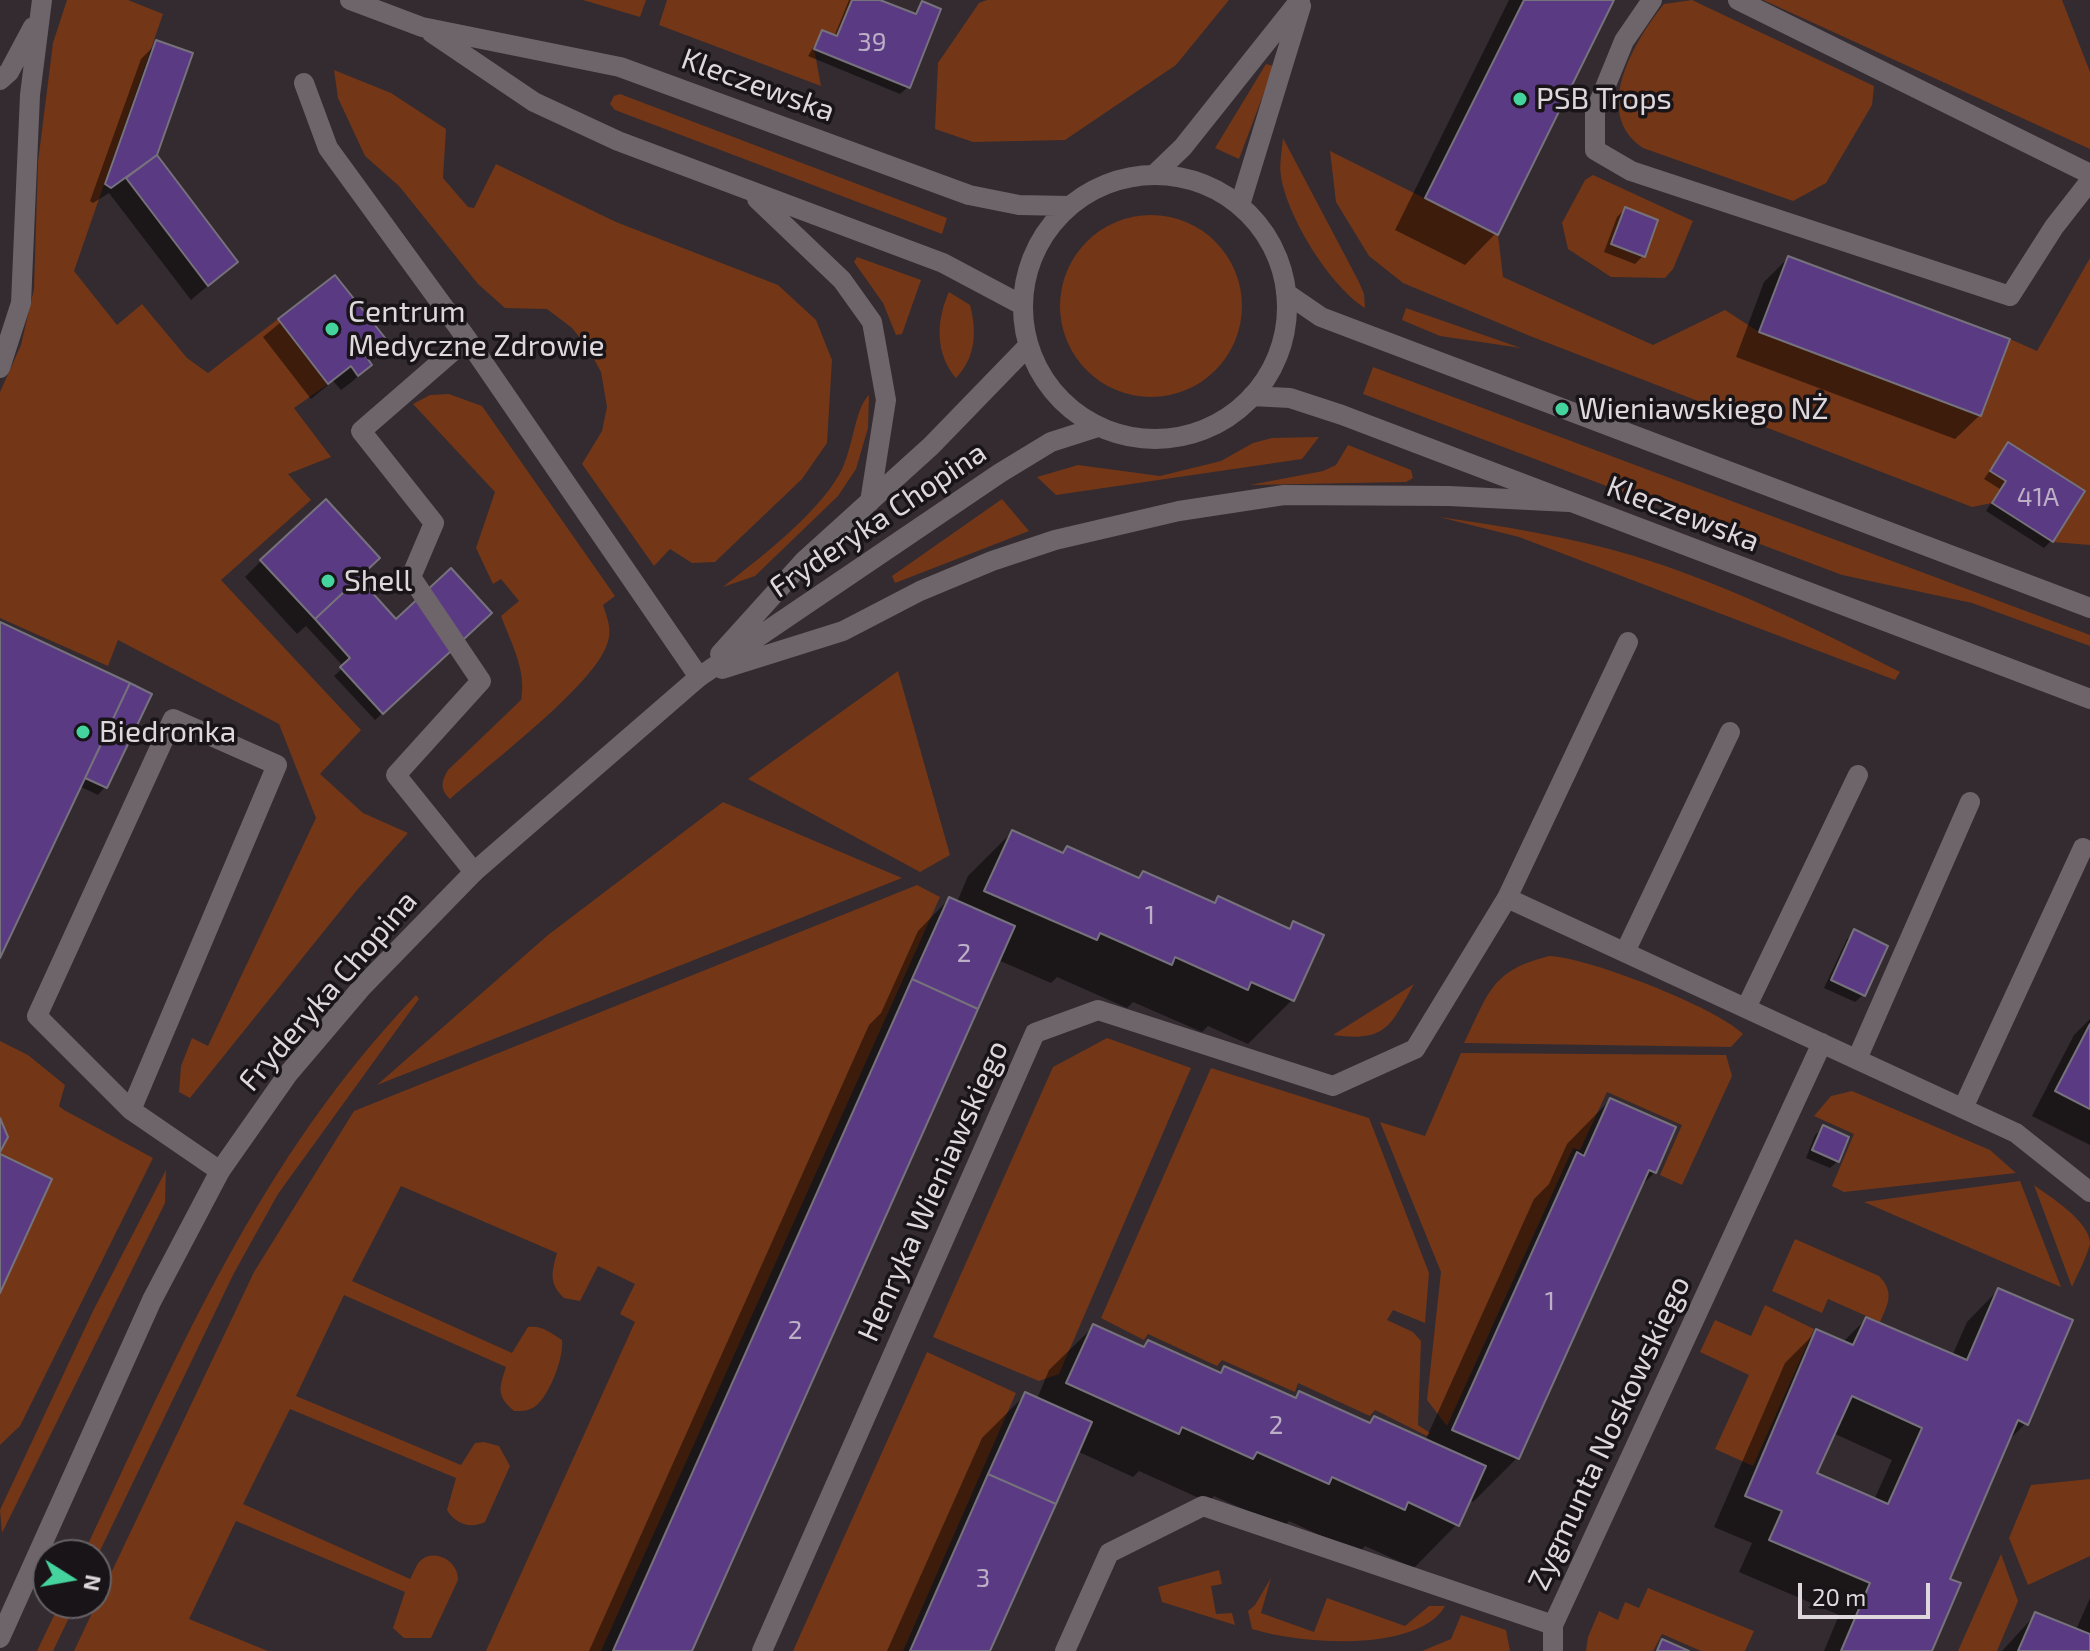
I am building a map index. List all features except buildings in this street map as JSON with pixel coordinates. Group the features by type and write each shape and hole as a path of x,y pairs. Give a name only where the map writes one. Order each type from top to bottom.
{"street":[{"path":"0,80 9,72 30,36 41,0"},
{"path":"0,368 21,303 30,95 41,0"},
{"name":"Kleczewska","path":"350,0 422,27 620,67 969,195 1019,205 1069,206"},
{"path":"1155,174 1183,147 1302,0"},
{"path":"1240,205 1302,0"},
{"path":"1652,0 1624,41 1595,112 1595,150 1631,171 2010,296 2090,181"},
{"path":"1738,0 2090,174"},
{"name":"Kleczewska","path":"422,27 534,102 618,141 943,263 1022,305"},
{"path":"304,83 328,148 467,339 699,677 843,631 920,591 1004,557 1055,540 1179,511 1284,495 1449,496 1569,502"},
{"path":"1155,174 1185,177 1215,188 1240,205 1263,230 1279,260 1286,293 1285,330 1274,365 1252,396 1227,418 1197,433 1164,439 1130,438 1098,427 1071,410 1049,388 1028,346 1022,305 1028,267 1044,233 1069,206 1095,188 1124,177 1155,174"},
{"path":"750,192 842,280 872,322 886,400 870,502"},
{"name":"Kleczewska","path":"1286,293 1321,317 2090,608"},
{"path":"467,339 361,431 434,523 411,577 481,681 396,775 474,872"},
{"name":"Fryderyka Chopina","path":"699,677 804,561 870,502 1028,346"},
{"name":"Kleczewska","path":"1252,396 1290,398 1342,415 2090,699"},
{"name":"Fryderyka Chopina","path":"0,1638 152,1300 220,1171 288,1074 362,987 474,872 699,677 1000,473 1051,442 1098,427"},
{"name":"Henryka Wieniawskiego","path":"762,1651 1035,1033 1098,1010 1333,1086 1415,1049 1507,898 1628,642"},
{"path":"131,1110 277,765 173,719 37,1016 131,1110 220,1171"},
{"path":"1625,952 1730,732"},
{"path":"1746,1008 1858,775"},
{"path":"1857,1059 1970,802"},
{"path":"1963,1108 2083,848"},
{"path":"1507,898 2016,1133 2090,1192"},
{"name":"Zygmunta Noskowskiego","path":"1065,1651 1109,1553 1203,1506 1553,1625 1822,1043"},
{"path":"1553,1625 1553,1651"}],"shaded area":[{"path":"67,0 128,0 163,14 74,271 117,325 142,304 187,358 208,373 278,319 328,384 294,408 331,457 288,474 311,500 221,580 361,730 320,774 363,813 408,833 357,890 190,1098 179,1092 181,1066 192,1038 208,1046 316,818 279,724 118,640 108,666 0,618 0,392 21,345 34,289 38,162 53,43"},
{"path":"583,0 646,0 640,17"},
{"path":"667,0 852,0 837,36 822,30 814,48 821,86 659,25"},
{"path":"987,0 1229,0 1176,65 1065,140 973,142 935,129 938,63 979,3"},
{"path":"1692,0 1874,86 1872,105 1826,183 1793,201 1643,148 1628,133 1620,116 1619,97 1630,57 1664,4"},
{"path":"1763,0 2062,0 2090,72 2090,149"},
{"path":"1266,64 1274,66 1239,159 1215,148"},
{"path":"334,70 391,93 446,129 443,178 468,207 474,208 496,164 616,222 778,285 816,320 832,360 827,443 802,479 715,562 692,563 670,549 654,566 582,464 602,431 607,407 601,372 588,348 572,328 547,309 505,308 478,284 399,186 365,156 338,98"},
{"path":"620,94 947,218 942,234 615,110 610,104 614,96"},
{"path":"1283,138 1359,282 1365,308 1338,284 1301,230 1281,176"},
{"path":"1330,151 1498,235 1503,277 1653,345 1725,310 1759,332 1981,416 2010,339 2037,351 2090,258 2090,545 2053,542 2085,492 1990,471 2006,481 1992,503 1972,507 1530,336 1403,283 1369,256 1336,202"},
{"path":"1593,175 1693,221 1673,269 1665,278 1611,277 1568,249 1562,223 1585,180"},
{"path":"1151,215 1186,221 1216,241 1236,271 1242,306 1236,341 1216,371 1186,391 1151,397 1116,391 1086,371 1066,341 1060,306 1066,271 1086,241 1116,221"},
{"path":"857,257 921,280 902,334 896,335 883,303 854,262"},
{"path":"949,292 970,305 974,325 968,362 956,378 944,358 940,336 942,314"},
{"path":"1406,308 1521,348 1440,336 1402,320"},
{"path":"1373,367 2090,635 2090,646 1972,603 1842,575 1363,394"},
{"path":"449,394 482,406 615,596 603,605 609,626 606,647 580,684 450,799 443,785 448,770 521,700 522,678 501,616 519,601 501,579 493,584 476,548 495,492 413,404 430,395"},
{"path":"869,395 868,428 856,469 838,496 755,576 723,587 786,536 828,491 844,466 860,410"},
{"path":"1319,437 1302,459 1056,495 1037,477 1078,465 1160,476 1221,461 1253,443 1272,438"},
{"path":"1348,445 1411,470 1413,478 1406,482 1250,485 1323,471 1336,465"},
{"path":"1002,499 1029,531 895,583 892,576"},
{"path":"1439,517 1560,537 1666,566 1768,608 1900,672 1895,680 1519,537"},
{"path":"898,671 950,855 920,872 748,779"},
{"path":"723,802 902,878 377,1085 548,935"},
{"path":"917,885 940,897 601,1651 486,1651 635,1322 620,1314 635,1284 598,1266 580,1301 564,1298 553,1282 557,1253 401,1186 352,1281 512,1353 528,1327 545,1330 562,1340 559,1364 552,1383 535,1406 514,1411 501,1391 506,1367 344,1295 296,1396 461,1465 475,1443 499,1446 510,1466 485,1522 464,1524 454,1519 447,1510 456,1478 290,1409 243,1504 410,1579 426,1557 445,1558 455,1567 458,1580 431,1638 404,1638 393,1628 405,1592 236,1521 189,1619 268,1651 74,1651 89,1619 112,1619 112,1571 254,1272 354,1111"},
{"path":"1549,956 1592,965 1650,985 1707,1011 1743,1034 1731,1047 1464,1043 1494,986 1514,969"},
{"path":"1414,984 1399,1011 1384,1028 1365,1036 1333,1035"},
{"path":"416,995 419,999 278,1194 234,1273 106,1539 90,1539 153,1405 226,1261 311,1124 360,1058"},
{"path":"1107,1038 1191,1068 1059,1374 1039,1381 933,1337 1053,1067"},
{"path":"0,1041 28,1055 65,1085 59,1106 64,1110 153,1158 20,1426 0,1445"},
{"path":"1461,1053 1726,1055 1732,1076 1682,1185 1660,1175 1682,1125 1607,1092 1580,1150 1573,1148 1447,1426 1427,1400 1441,1272 1380,1122 1425,1136"},
{"path":"1211,1068 1369,1118 1429,1273 1425,1323 1393,1310 1387,1320 1413,1332 1421,1341 1418,1425 1430,1433 1427,1436 1375,1410 1370,1416 1298,1383 1295,1392 1222,1360 1217,1366 1148,1334 1144,1340 1101,1318"},
{"path":"1852,1091 1990,1150 2016,1173 1844,1192 1832,1186 1854,1134 1814,1116 1831,1096"},
{"path":"166,1170 165,1203 2,1533 0,1510 93,1311"},
{"path":"2020,1181 2061,1287 1864,1202"},
{"path":"2034,1185 2068,1210 2088,1235 2090,1244 2072,1287"},
{"path":"1795,1239 1879,1276 1888,1293 1880,1322 1828,1299 1822,1313 1772,1291"},
{"path":"1765,1305 1814,1329 1753,1466 1715,1449 1749,1375 1700,1352 1715,1320 1751,1336"},
{"path":"927,1352 1016,1393 903,1651 793,1651"},
{"path":"2090,1479 2090,1556 2028,1585 2009,1538 2031,1485"},
{"path":"2001,1554 2018,1601 1997,1651 1958,1651"},
{"path":"1219,1570 1222,1584 1211,1586 1216,1614 1232,1613 1235,1625 1162,1602 1158,1587"},
{"path":"1271,1578 1261,1613 1314,1632 1327,1598 1405,1626 1429,1606 1445,1606 1432,1621 1387,1638 1331,1641 1275,1635 1252,1629 1248,1611"},
{"path":"1648,1588 1754,1631 1745,1651 1701,1651 1662,1634 1653,1651 1586,1651 1588,1637 1599,1611 1618,1620 1625,1602 1639,1608"},
{"path":"1461,1615 1506,1630 1510,1651 1422,1651 1451,1639"},
{"path":"52,1619 68,1619 53,1651 37,1651"}],"place":[{"name":"PSB Trops","path":"1520,99"},
{"name":"Centrum Medyczne Zdrowie","path":"332,329"},
{"name":"Wieniawskiego NŻ","path":"1562,409"},
{"name":"Shell","path":"328,581"},
{"name":"Biedronka","path":"83,732"}]}
